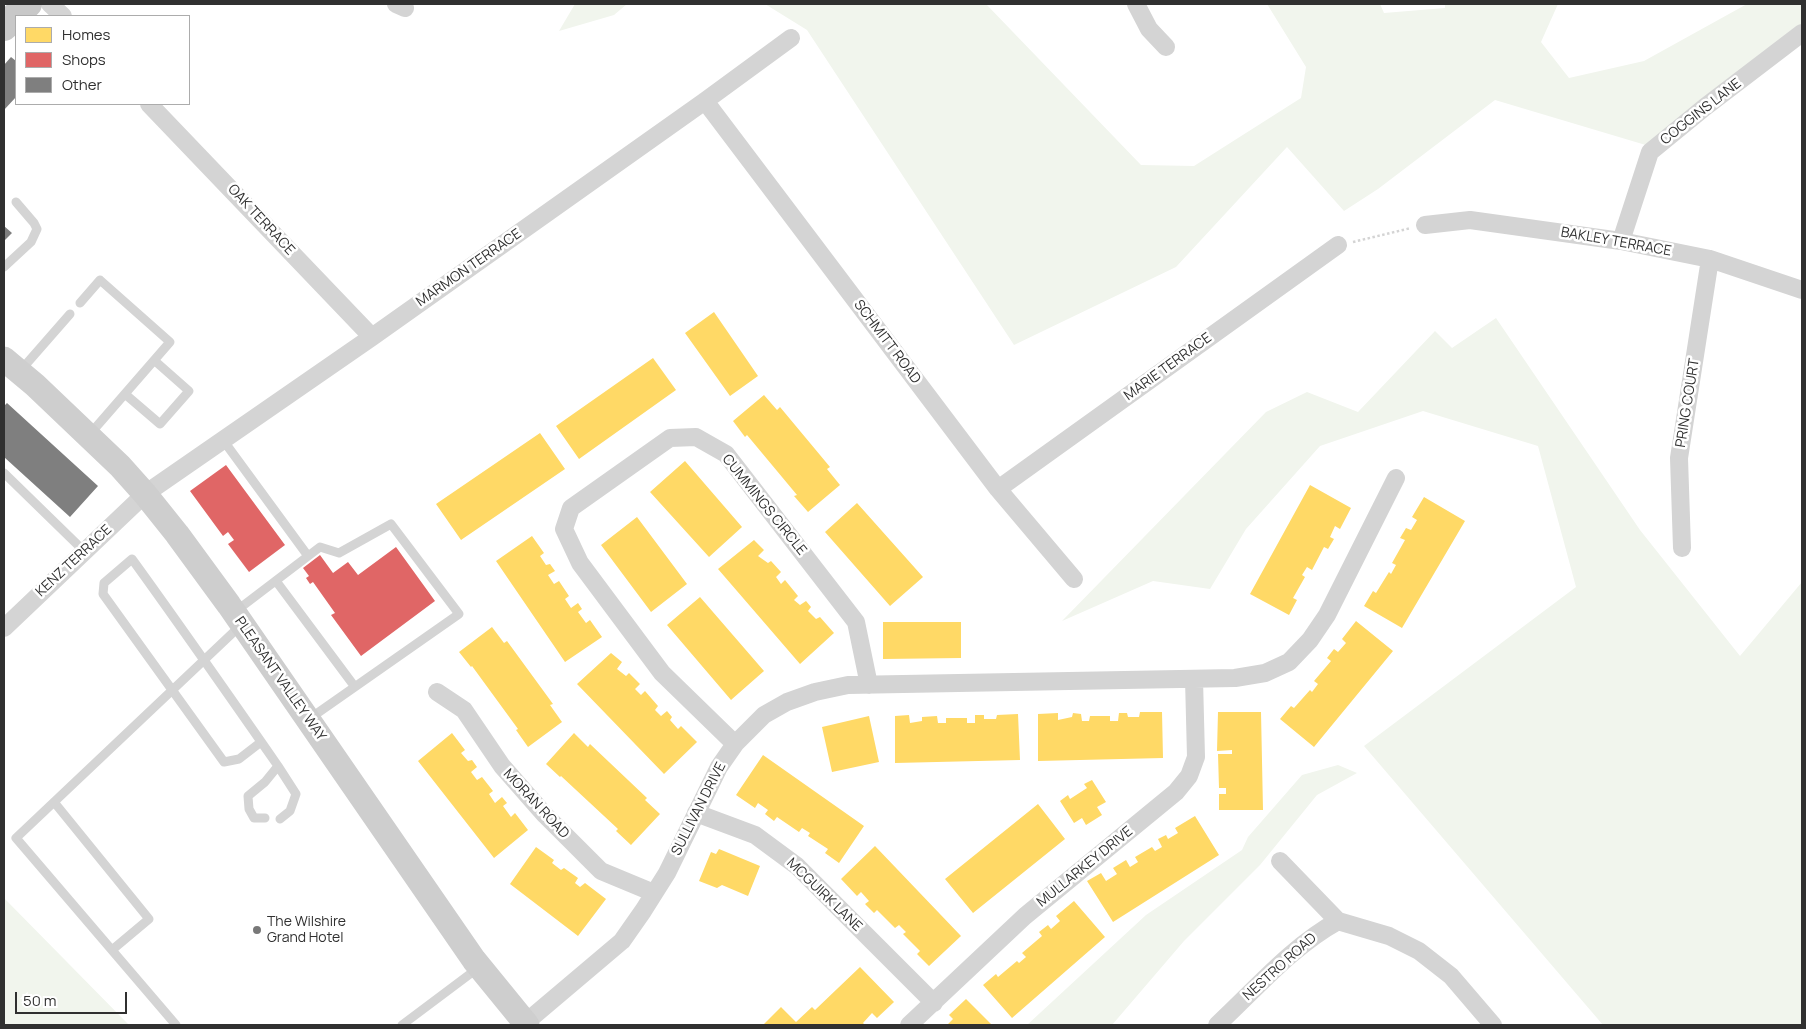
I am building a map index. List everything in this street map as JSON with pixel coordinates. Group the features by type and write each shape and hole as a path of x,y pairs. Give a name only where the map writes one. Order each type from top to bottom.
{"main road":[{"name":"PLEASANT VALLEY WAY","path":"8,364 120,466 177,534 238,618 480,967 526,1024"}],"street":[{"path":"50,4 62,15"},
{"path":"1136,4 1149,29 1166,47"},
{"name":"COGGINS LANE","path":"1621,241 1650,152 1705,107 1802,33"},
{"name":"MARMON TERRACE","path":"145,494 372,337 791,38"},
{"name":"SCHMITT ROAD","path":"705,101 998,489 1074,578"},
{"name":"OAK TERRACE","path":"150,105 372,337"},
{"name":"BAKLEY TERRACE","path":"1425,225 1470,220 1621,241 1710,259 1802,290"},
{"name":"MARIE TERRACE","path":"998,489 1338,245"},
{"name":"PRING COURT","path":"1682,548 1679,458 1710,259"},
{"name":"CUMMINGS CIRCLE","path":"735,744 662,674 580,564 564,529 571,508 670,438 696,437 726,454 856,622 869,685"},
{"path":"1194,679 1235,678 1265,673 1289,662 1310,640 1327,615 1396,478"},
{"name":"KENZ TERRACE","path":"4,628 145,494"},
{"name":"SULLIVAN DRIVE","path":"526,1024 622,941 644,911 667,872 719,767 735,744 764,715 788,702 815,692 848,685 1194,679"},
{"name":"MULLARKEY DRIVE","path":"909,1025 1025,916 1176,792 1189,776 1196,757 1194,679"},
{"name":"MORAN ROAD","path":"437,692 464,710 502,766 545,815 601,871 654,893"},
{"name":"MCGUIRK LANE","path":"696,813 755,835 797,866 934,1003"},
{"path":"1280,860 1338,921 1389,936 1419,951 1451,976 1493,1025"},
{"name":"NESTRO ROAD","path":"1227,1022 1298,949 1317,932 1338,921"}],"lane":[{"path":"4,267 31,242 37,229 16,202"},
{"path":"80,303 100,280 170,342 88,436"},
{"path":"8,364 70,314"},
{"path":"125,394 160,424 189,390 155,361"},
{"path":"223,440 308,556"},
{"path":"4,473 84,551"},
{"path":"176,1025 16,838 172,691 204,659 238,618 276,581 320,546 339,553 391,524 459,614 308,720"},
{"path":"261,742 239,759 224,762 103,594 104,583 132,559 204,659 278,766 296,794 290,811 280,818"},
{"path":"276,581 355,687"},
{"path":"265,818 254,818 249,810 248,796 265,782 278,766"},
{"path":"54,802 149,919 112,950"},
{"path":"402,1025 480,967"}],"path":[{"path":"1338,245 1425,225"}],"shaded area":[{"path":"575,4 627,4 614,15 559,31"},
{"path":"765,4 986,4 1141,165 1194,166 1301,98 1306,67 1267,4 1380,4 1384,13 1445,8 1445,4 1558,4 1541,42 1569,78 1644,61 1747,4 1802,4 1802,40 1649,146 1495,100 1378,189 1344,211 1287,147 1176,267 1014,345 807,30"},
{"path":"1496,318 1640,530 1740,656 1802,582 1802,1025 1603,1025 1364,746 1576,587 1538,446 1423,411 1320,446 1246,529 1210,589 1153,581 1062,621 1266,412 1307,392 1358,412 1435,331 1452,348"},
{"path":"1338,765 1357,773 1317,795 1260,865 1184,941 1112,1025 1027,1025 1146,915 1242,850 1248,837 1302,775"},
{"path":"4,898 129,1025 4,1025"}],"building: Homes":[{"path":"714,312 758,376 730,396 685,333"},
{"path":"653,358 676,390 579,459 556,426"},
{"path":"764,395 777,410 780,407 830,467 827,469 840,485 808,512 794,496 797,495 733,421"},
{"path":"540,433 565,469 461,540 436,504"},
{"path":"685,461 742,527 709,557 650,492"},
{"path":"1310,485 1351,508 1340,529 1335,526 1330,537 1334,539 1328,549 1324,547 1312,570 1307,567 1302,575 1305,577 1293,598 1297,600 1289,615 1250,594"},
{"path":"1424,497 1465,521 1402,628 1364,606 1373,591 1376,593 1389,572 1391,574 1396,565 1392,563 1405,540 1400,538 1406,528 1411,530 1417,520 1412,517"},
{"path":"857,503 923,577 890,606 825,532"},
{"path":"637,517 687,584 651,612 601,545"},
{"path":"532,536 544,553 540,556 546,565 550,564 555,571 548,575 554,584 559,581 569,596 565,599 571,608 578,603 582,609 578,612 586,623 590,620 602,637 565,662 496,561"},
{"path":"754,540 764,550 758,556 768,563 771,561 781,572 776,577 781,584 785,580 798,596 794,600 800,605 806,601 811,607 808,611 816,619 820,617 834,633 800,664 718,569"},
{"path":"700,597 764,671 731,700 667,625"},
{"path":"1356,621 1393,651 1314,747 1280,719 1291,706 1294,708 1310,690 1312,692 1318,684 1314,681 1331,661 1327,658 1334,649 1338,652 1346,643 1342,639"},
{"path":"883,622 961,622 961,658 883,659"},
{"path":"492,627 504,643 507,641 553,704 550,705 562,722 528,747 516,730 518,729 472,666 459,652"},
{"path":"611,653 622,662 617,669 626,676 629,673 640,684 635,689 641,695 645,691 658,706 655,710 661,716 667,711 672,717 670,720 678,729 681,726 697,742 664,774 577,684"},
{"path":"1140,712 1162,712 1163,758 1038,761 1038,714 1058,713 1058,720 1072,717 1073,713 1081,714 1082,721 1089,721 1090,716 1110,716 1110,721 1118,721 1119,713 1127,713 1128,717 1139,717"},
{"path":"1218,712 1261,712 1263,810 1219,810 1219,794 1226,794 1226,788 1219,788 1218,754 1232,754 1232,750 1217,751"},
{"path":"1018,714 1020,760 895,763 895,716 909,715 910,723 922,721 922,717 937,716 938,723 946,723 946,718 967,718 967,723 975,723 975,715 984,715 984,719 996,719 997,715"},
{"path":"869,716 879,762 832,772 822,727"},
{"path":"452,733 465,750 461,753 468,761 472,760 477,767 471,772 477,780 482,777 493,791 489,794 495,803 502,797 507,803 503,806 511,817 515,813 528,830 494,858 418,761"},
{"path":"574,733 588,747 590,744 647,798 645,800 660,814 631,845 616,831 618,829 546,764"},
{"path":"763,755 864,826 839,863 825,853 828,849 808,836 810,833 802,828 799,832 777,817 774,821 765,814 768,810 758,803 755,808 736,795"},
{"path":"1092,780 1106,802 1097,807 1102,815 1086,825 1082,818 1074,823 1060,801 1068,795 1070,799 1087,788 1084,784"},
{"path":"1038,804 1065,839 973,913 945,879"},
{"path":"1195,816 1219,855 1113,922 1087,881 1101,873 1106,881 1117,874 1113,868 1126,860 1130,867 1138,862 1135,857 1152,847 1155,851 1162,847 1158,839 1166,835 1168,839 1178,833 1175,828"},
{"path":"875,846 961,936 929,966 917,954 920,951 903,934 906,932 899,925 895,928 877,910 874,913 865,904 869,901 861,892 857,896 841,879"},
{"path":"536,847 554,860 552,863 561,870 564,868 578,878 575,883 580,887 585,883 606,899 578,936 510,884"},
{"path":"719,849 760,866 748,896 722,885 717,888 699,881 711,852 716,854"},
{"path":"1074,901 1105,937 1012,1018 983,985 996,974 998,977 1017,961 1019,963 1026,957 1022,953 1042,936 1039,932 1048,925 1051,929 1060,921 1056,916"},
{"path":"860,967 894,1002 877,1018 872,1013 863,1023 865,1025 763,1025 781,1007 796,1022 812,1007 815,1010"},
{"path":"966,999 992,1025 947,1025 953,1019 949,1015"}],"building: Shops":[{"path":"226,465 285,545 249,572 228,544 234,540 228,532 223,536 190,491"},
{"path":"396,547 435,601 361,656 331,615 335,613 313,582 310,584 306,578 309,576 303,568 320,555 333,573 348,562 358,575"}],"building: Other":[{"path":"11,57 15,60 15,98 4,110 4,65"},
{"path":"4,226 12,233 4,241"},
{"path":"7,403 98,486 70,517 4,457 4,406"}],"place":[{"name":"The Wilshire Grand Hotel","path":"257,930"}]}
